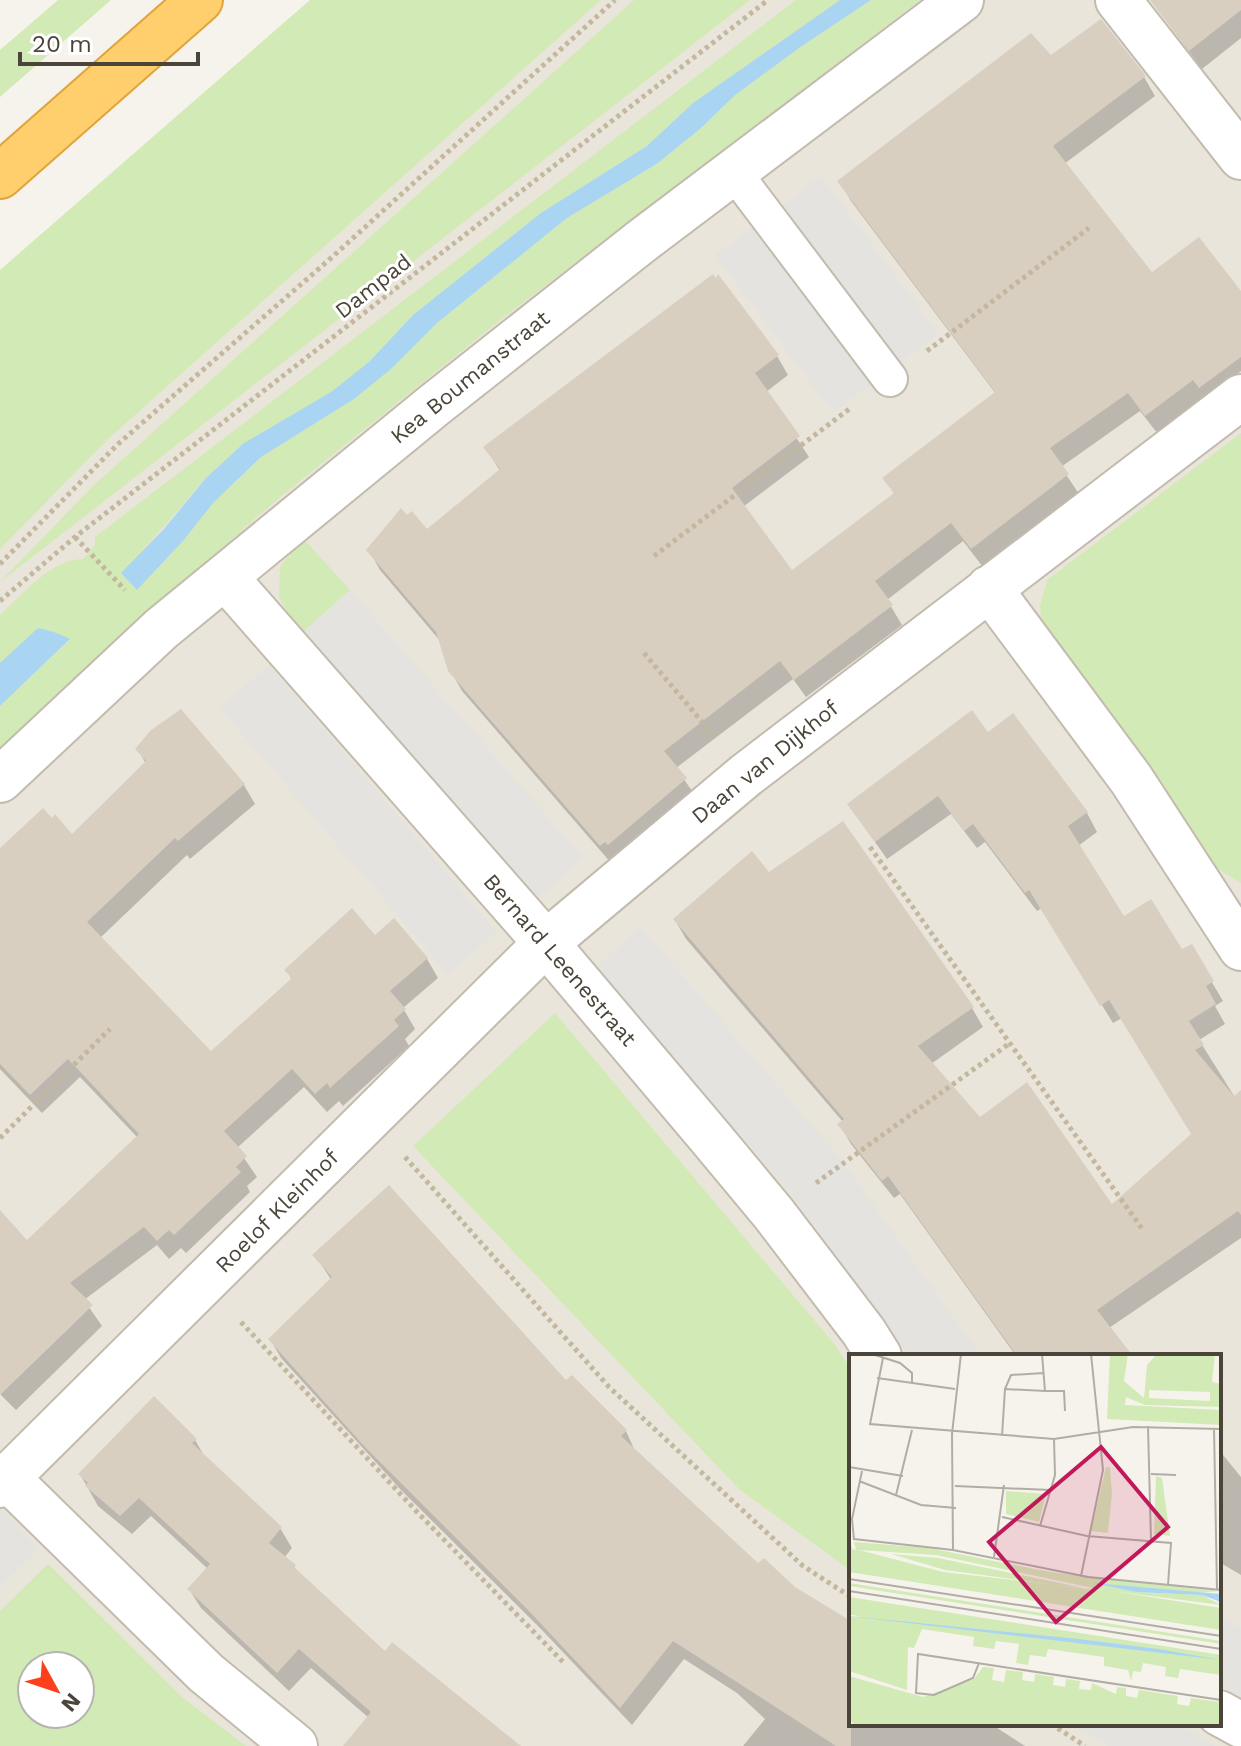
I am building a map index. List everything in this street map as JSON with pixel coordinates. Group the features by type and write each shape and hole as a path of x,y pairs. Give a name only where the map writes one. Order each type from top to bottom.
{"highway":[{"path":"0,176 200,0"}],"street":[{"name":"Kea Boumanstraat","path":"0,780 161,629 433,406 733,171 961,0"},
{"path":"1118,0 1241,157"},
{"name":"Daan van Dijkhof","path":"546,943 746,775 1241,397"},
{"name":"Bernard Leenestraat","path":"225,577 546,943 774,1214 878,1354"},
{"path":"989,588 1131,779 1241,948"},
{"name":"Roelof Kleinhof","path":"295,1746 206,1673 4,1481 546,943"},
{"path":"1221,1714 1241,1725"}],"lane":[{"path":"733,171 890,379"}],"path":[{"path":"0,564 118,444 330,259 615,0"},
{"name":"Dampad","path":"0,601 75,537 768,0"},
{"path":"75,537 129,594"},
{"path":"644,653 746,775"},
{"path":"870,847 1143,1230"},
{"path":"0,1138 110,1029"},
{"path":"774,1214 1010,1043"},
{"path":"370,1117 609,1387 803,1566 849,1596"},
{"path":"204,1283 418,1513 565,1664"},
{"path":"1053,1726 1074,1743 1085,1746"}],"shaded area":[{"path":"402,0 1241,0 1241,1746 0,1746 0,355"},
{"path":"821,176 939,334 833,413 715,255"},
{"path":"350,590 584,858 535,901 301,634"},
{"path":"269,665 497,932 448,975 220,708"},
{"path":"640,926 842,1160 980,1354 908,1354 788,1190 595,969"},
{"path":"0,1508 39,1549 0,1587"},
{"path":"1221,1617 1241,1628 1241,1698 1221,1686"},
{"path":"1074,1726 1182,1726 1215,1746 1107,1746"}],"green space":[{"path":"58,0 111,0 0,97 0,50"},
{"path":"310,0 601,0 108,439 0,549 0,270"},
{"path":"634,0 750,0 0,582 93,486"},
{"path":"796,0 840,0 693,103 647,146 541,213 413,315 369,362 331,392 244,443 206,478 122,574 138,589 213,503 261,457 354,399 391,369 437,323 567,218 658,163 734,96 799,48 871,0 920,0 500,320 279,498 153,608 149,608 111,650 0,756 0,706 70,640 44,630 0,663 0,615 28,588 60,565 83,559 95,545 95,537"},
{"path":"1241,433 1241,883 1215,867 1146,760 1043,633 1040,606 1047,580"},
{"path":"303,538 350,590 301,634 279,598 280,567"},
{"path":"555,1013 836,1346 849,1367 849,1570 739,1489 413,1146"},
{"path":"48,1564 182,1697 246,1746 0,1746 0,1611"}],"water":[{"path":"840,0 871,0 734,96 658,163 567,218 437,323 391,369 354,399 261,457 213,503 183,541 137,590 121,573 163,530 206,478 244,443 331,392 369,362 413,315 541,213 647,146 693,103"},
{"path":"38,628 70,639 0,706 0,663"}],"building":[{"path":"1150,0 1241,0 1241,10 1189,51"},
{"path":"1101,19 1146,76 1053,146 1152,272 1199,237 1241,291 1241,357 1199,388 1193,380 1145,416 1128,393 1050,448 1069,474 971,549 951,523 875,581 893,605 794,680 780,661 664,751 687,778 608,845 605,842 600,846 448,671 436,632 366,550 401,508 407,515 412,511 427,529 500,469 483,447 713,274 716,278 718,274 779,355 755,373 800,436 732,488 792,570 894,493 882,478 995,392 837,181 1031,33 1051,55"},
{"path":"181,709 245,784 178,841 175,838 87,922 211,1051 292,978 284,970 352,908 375,935 394,918 428,958 390,991 406,1009 394,1020 399,1026 330,1088 327,1083 315,1094 292,1069 224,1131 247,1156 236,1167 241,1172 174,1235 169,1230 157,1241 144,1227 70,1283 93,1305 0,1395 0,1210 27,1240 139,1134 68,1059 30,1095 0,1064 0,848 43,808 52,818 55,814 72,834 146,761 135,749 150,731"},
{"path":"972,710 988,732 1013,713 1088,812 1068,826 1124,916 1151,899 1182,949 1192,944 1214,981 1206,986 1216,1004 1189,1021 1204,1045 1195,1050 1234,1096 1241,1090 1241,1215 1238,1211 1097,1310 1131,1354 1016,1354 888,1176 882,1181 837,1124 844,1119 673,919 752,851 769,872 843,821 974,1007 918,1046 980,1117 1027,1082 1112,1204 1191,1134 1109,1000 1100,1006 1029,890 1025,893 973,824 964,831 938,796 875,842 847,804"},
{"path":"389,1185 566,1380 572,1375 627,1430 621,1436 758,1563 764,1558 795,1587 849,1620 851,1746 836,1746 673,1641 620,1708 528,1610 364,1446 268,1339 332,1277 312,1255"},
{"path":"154,1396 197,1439 192,1443 282,1527 269,1543 296,1565 294,1567 385,1651 392,1642 521,1746 343,1746 371,1712 299,1649 277,1673 187,1589 210,1564 139,1498 120,1516 85,1486 88,1483 78,1474"}]}
